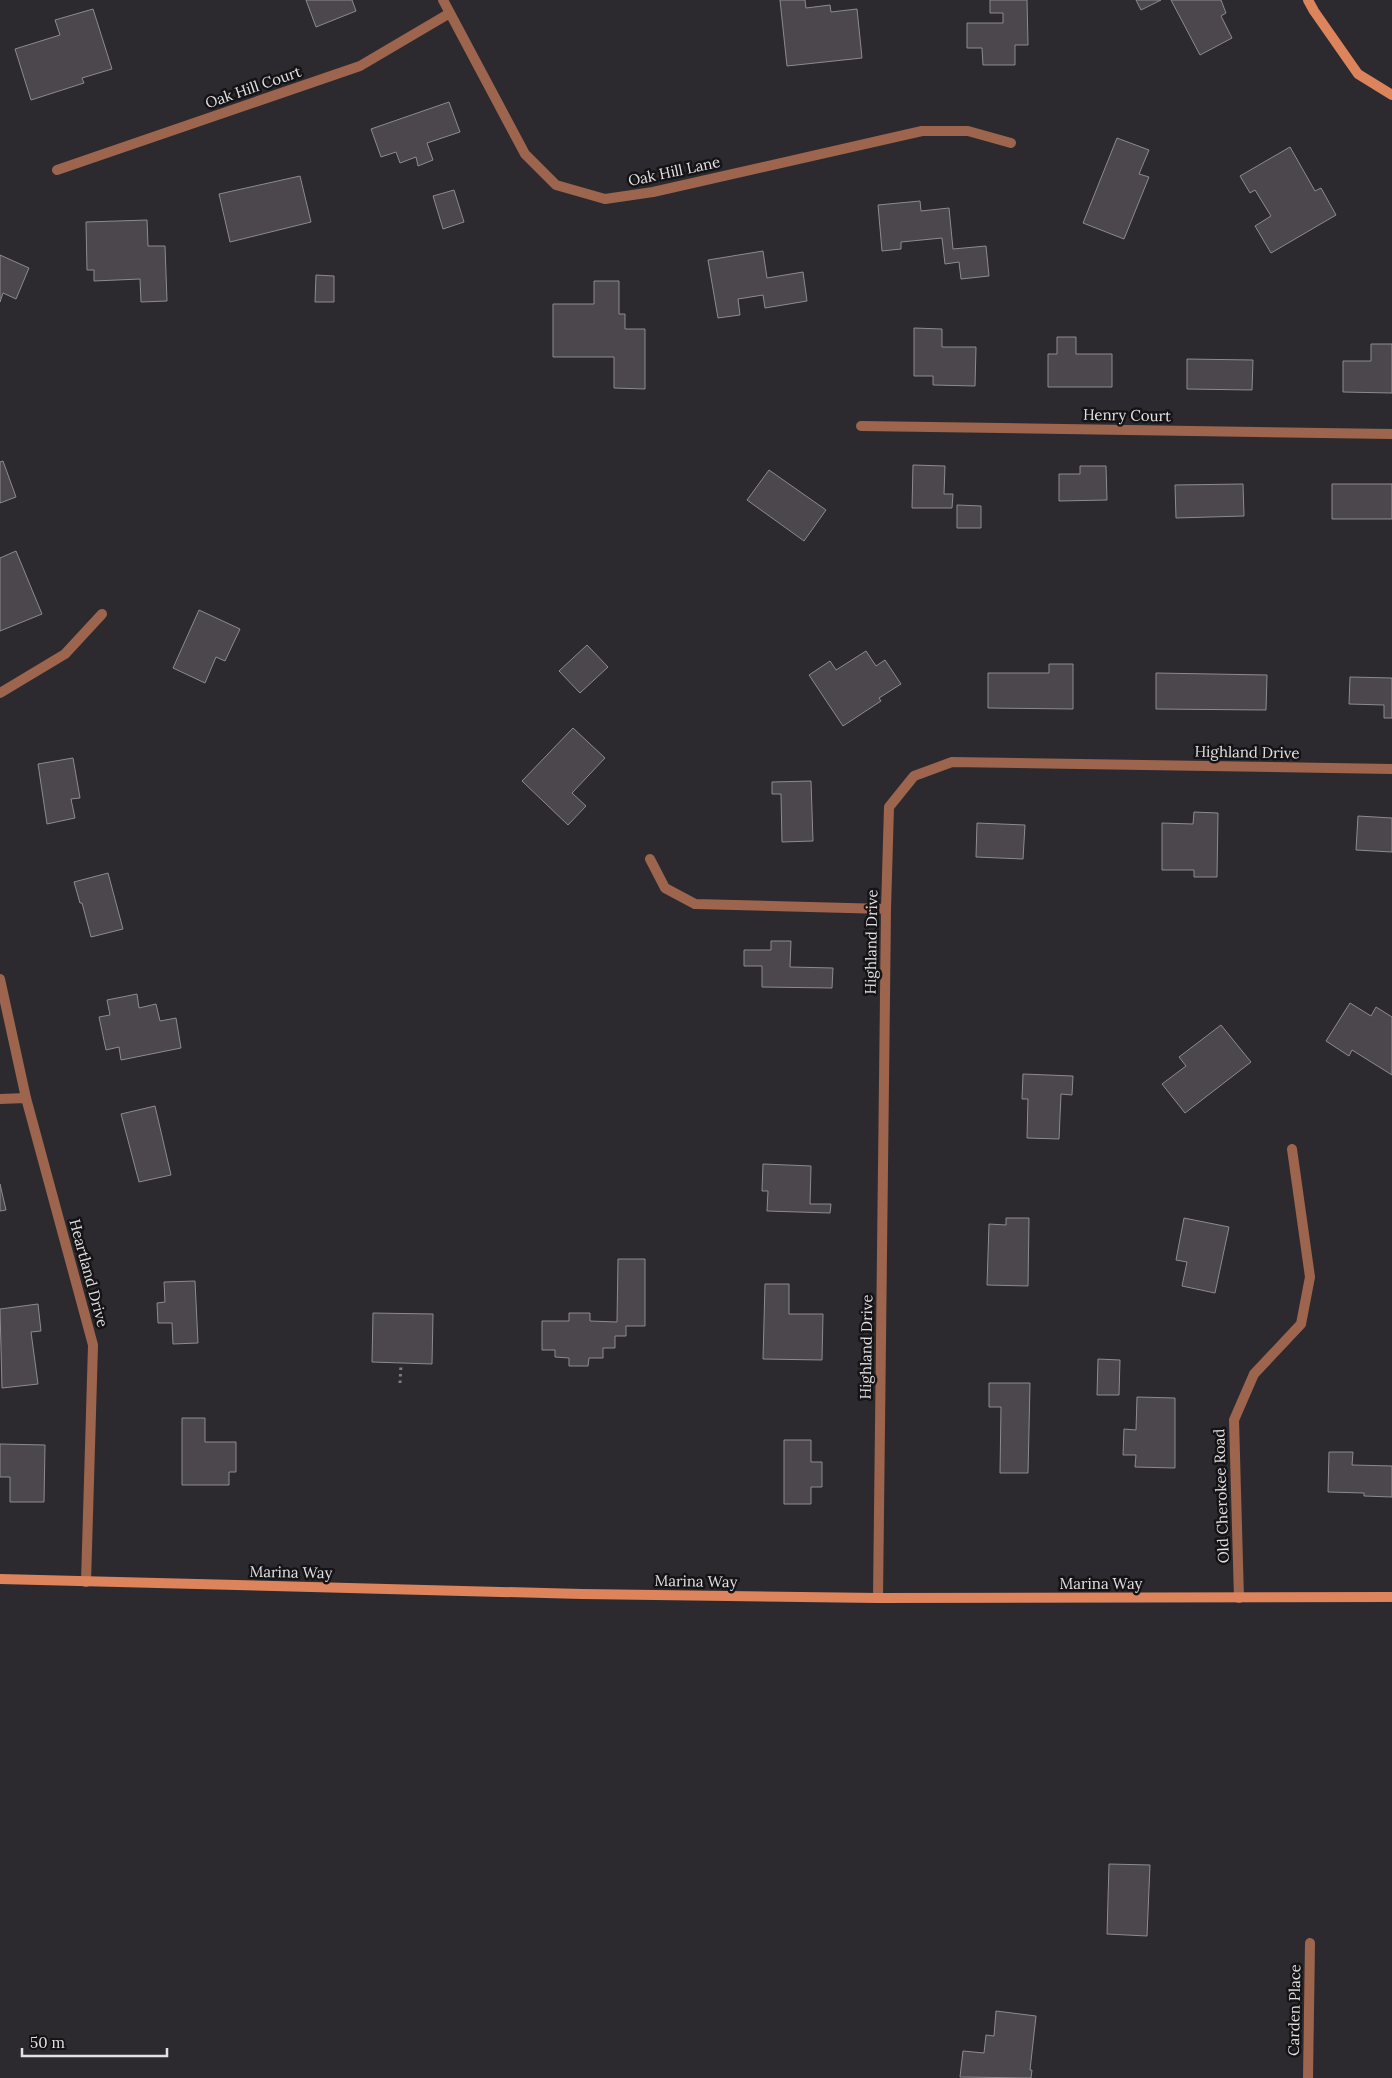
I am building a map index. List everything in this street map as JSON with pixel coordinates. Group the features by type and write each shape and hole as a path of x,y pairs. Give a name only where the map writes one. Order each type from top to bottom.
{"street":[{"name":"Oak Hill Lane","path":"442,0 525,154 556,184 605,199 652,192 922,130 968,130 1012,143"},
{"path":"1308,0 1358,74 1392,95"},
{"name":"Oak Hill Court","path":"57,170 360,66 450,13"},
{"name":"Henry Court","path":"861,426 1392,434"},
{"path":"0,693 64,654 102,614"},
{"name":"Highland Drive","path":"878,1598 886,909 889,807 914,776 952,762 1392,769"},
{"path":"650,859 666,888 695,904 886,909"},
{"name":"Heartland Drive","path":"0,979 26,1098 93,1345 86,1582"},
{"path":"0,1099 26,1098"},
{"name":"Old Cherokee Road","path":"1239,1598 1234,1420 1254,1374 1301,1324 1310,1277 1292,1148"},
{"name":"Marina Way","path":"0,1580 582,1594 878,1598 1392,1597"},
{"name":"Carden Place","path":"1308,2078 1310,1943"}],"path":[{"path":"400,1365 400,1383"}],"building":[{"path":"306,0 352,0 356,11 316,27"},
{"path":"780,0 805,0 806,8 830,5 831,12 857,9 862,58 787,66"},
{"path":"990,0 1027,0 1028,45 1015,45 1015,65 983,65 982,48 967,48 967,23 1003,23 1003,13 990,13"},
{"path":"1136,0 1161,0 1141,10"},
{"path":"1171,0 1221,0 1226,13 1221,16 1232,38 1200,55"},
{"path":"93,9 112,69 82,78 84,83 31,100 15,49 60,35 55,20"},
{"path":"449,102 460,132 427,143 433,160 418,166 416,157 400,163 396,152 381,157 371,129"},
{"path":"1117,138 1149,150 1139,174 1149,177 1124,239 1083,223"},
{"path":"1290,147 1315,191 1321,188 1336,215 1271,253 1255,226 1271,216 1255,190 1250,193 1240,176"},
{"path":"300,176 311,222 230,242 219,194"},
{"path":"454,190 464,222 443,229 433,196"},
{"path":"920,201 921,211 949,208 953,249 986,246 989,276 961,279 959,262 945,264 942,238 901,242 901,249 882,251 878,205"},
{"path":"147,220 148,246 165,246 167,301 141,302 140,279 94,281 94,270 87,270 86,222"},
{"path":"763,251 767,278 803,272 807,301 765,308 763,295 738,299 740,315 718,318 708,260"},
{"path":"0,255 29,268 16,299 3,293 0,302"},
{"path":"316,275 334,276 334,302 315,302"},
{"path":"594,281 619,281 619,314 625,314 625,329 645,329 645,389 614,388 614,357 553,357 553,304 594,304"},
{"path":"914,328 942,329 942,347 976,347 975,386 933,385 933,376 914,376"},
{"path":"1057,337 1076,337 1076,354 1112,354 1112,387 1048,387 1048,354 1057,354"},
{"path":"1371,344 1392,344 1392,393 1343,392 1343,361 1371,361"},
{"path":"1187,359 1253,360 1252,390 1187,389"},
{"path":"3,461 16,497 0,503 0,462"},
{"path":"913,465 945,466 944,494 953,494 952,508 912,508"},
{"path":"1080,466 1106,466 1107,500 1059,501 1059,474 1080,474"},
{"path":"769,470 826,510 804,541 747,500"},
{"path":"1243,484 1244,516 1176,518 1175,485"},
{"path":"1332,484 1392,484 1392,519 1332,519"},
{"path":"957,505 981,506 981,528 957,528"},
{"path":"16,551 42,614 0,631 0,558"},
{"path":"199,610 240,629 225,661 216,657 205,683 173,668"},
{"path":"587,645 608,667 580,693 559,671"},
{"path":"866,651 876,666 885,660 901,684 879,698 881,701 843,726 809,675 830,661 836,670"},
{"path":"1049,664 1073,664 1073,709 988,708 988,673 1049,673"},
{"path":"1156,673 1267,675 1266,710 1156,709"},
{"path":"1350,677 1392,678 1392,718 1384,718 1384,705 1349,704"},
{"path":"573,728 605,758 572,793 586,806 568,825 522,781"},
{"path":"73,758 80,798 71,799 75,818 47,824 38,764"},
{"path":"811,781 813,841 782,842 781,794 772,794 772,782"},
{"path":"1194,812 1218,813 1217,877 1194,877 1194,870 1162,870 1162,823 1193,824"},
{"path":"1358,816 1392,818 1392,852 1356,850"},
{"path":"977,823 1025,825 1023,859 976,857"},
{"path":"108,873 123,929 91,937 74,882"},
{"path":"771,941 791,941 790,967 833,968 832,988 762,987 762,966 744,966 744,950 771,950"},
{"path":"137,994 139,1008 156,1004 160,1021 176,1018 181,1048 121,1060 119,1047 106,1050 99,1017 110,1015 107,1000"},
{"path":"1350,1003 1371,1016 1376,1007 1392,1017 1392,1075 1352,1050 1349,1056 1326,1041"},
{"path":"1221,1025 1251,1062 1185,1113 1162,1084 1186,1066 1179,1057"},
{"path":"1023,1074 1073,1076 1072,1095 1061,1094 1059,1139 1027,1138 1028,1099 1022,1099"},
{"path":"155,1106 171,1175 139,1182 121,1114"},
{"path":"763,1164 811,1166 810,1204 831,1204 830,1213 767,1211 768,1191 762,1191"},
{"path":"0,1184 6,1210 0,1211"},
{"path":"1006,1218 1029,1218 1028,1286 987,1285 989,1224 1006,1225"},
{"path":"1184,1218 1229,1227 1215,1293 1182,1286 1187,1262 1176,1260"},
{"path":"618,1259 645,1259 645,1326 626,1326 626,1336 615,1336 615,1348 603,1348 603,1358 589,1358 588,1366 569,1366 569,1358 555,1357 555,1350 542,1350 542,1321 569,1321 569,1313 590,1313 590,1321 617,1322"},
{"path":"195,1281 198,1343 173,1344 172,1323 158,1323 157,1303 165,1302 164,1282"},
{"path":"765,1284 789,1284 789,1314 823,1314 822,1360 763,1359"},
{"path":"38,1304 41,1331 31,1332 38,1384 2,1388 0,1309"},
{"path":"373,1313 433,1314 432,1364 372,1362"},
{"path":"1098,1359 1120,1360 1119,1395 1097,1395"},
{"path":"989,1383 1030,1383 1028,1473 1000,1473 1001,1407 989,1407"},
{"path":"1137,1397 1175,1398 1175,1468 1135,1467 1136,1455 1123,1455 1124,1429 1136,1430"},
{"path":"182,1418 205,1418 205,1442 236,1442 236,1472 229,1472 229,1485 182,1485"},
{"path":"784,1440 811,1440 811,1462 822,1462 822,1487 811,1487 811,1504 784,1504"},
{"path":"0,1444 45,1445 44,1502 10,1502 10,1477 0,1477"},
{"path":"1329,1452 1353,1452 1352,1465 1392,1466 1392,1497 1364,1496 1364,1493 1328,1492"},
{"path":"1109,1864 1150,1865 1147,1936 1107,1934"},
{"path":"996,2011 1036,2016 1030,2070 1032,2070 1031,2078 960,2077 963,2051 984,2053 986,2035 994,2036"}]}
